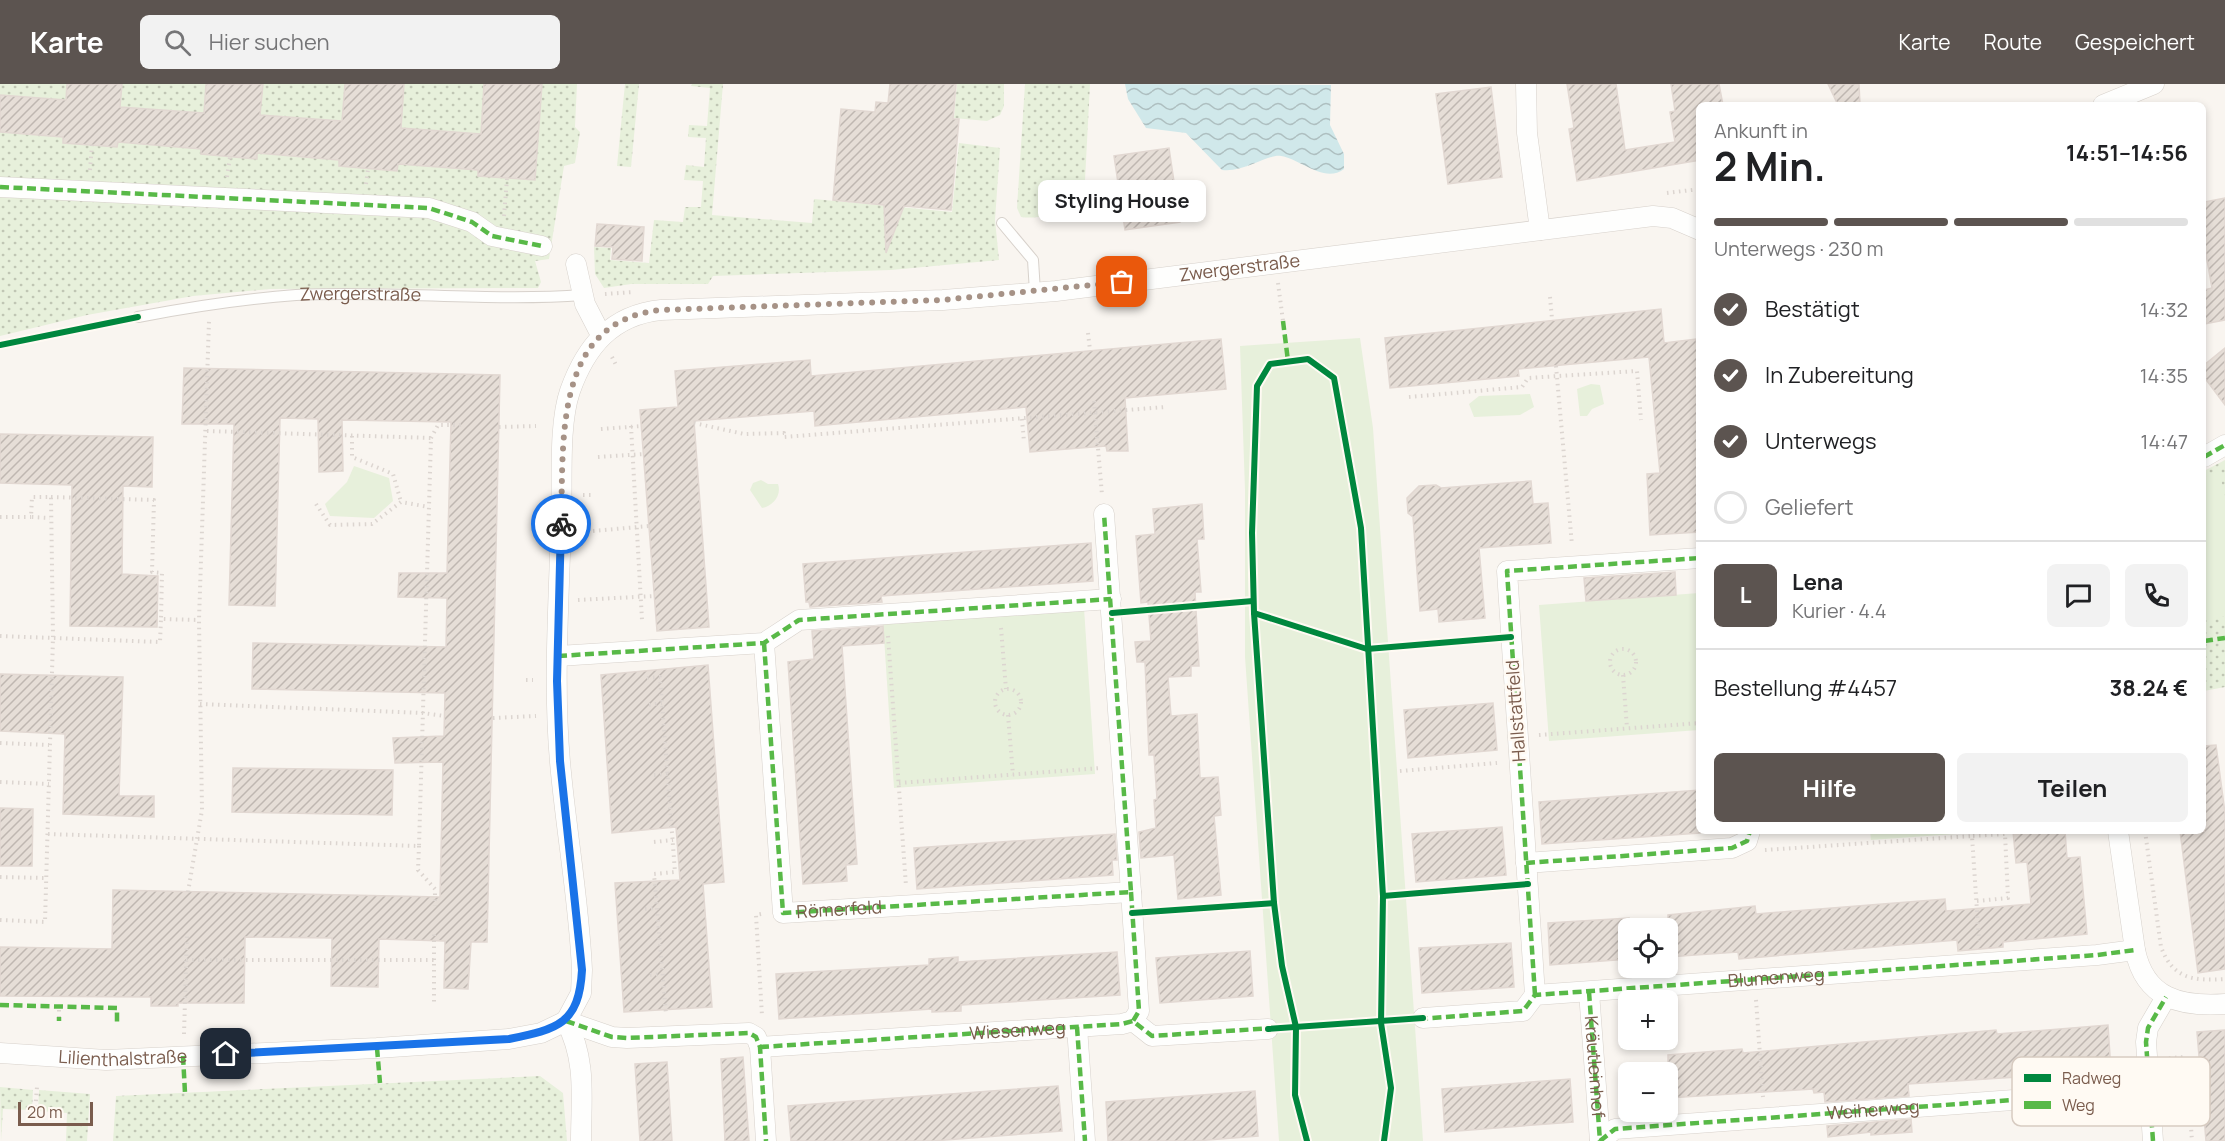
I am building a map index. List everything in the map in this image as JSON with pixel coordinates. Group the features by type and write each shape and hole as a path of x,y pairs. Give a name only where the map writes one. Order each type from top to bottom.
{"street":[{"path":"1526,84 1527,133 1540,230"},
{"path":"2110,102 2154,84"},
{"path":"0,187 429,208 472,222 492,236 542,246"},
{"name":"Zwergerstraße","path":"601,335 628,317 661,310 942,300 1035,292 1653,216 1672,218 1696,228"},
{"path":"576,264 583,295 601,335 586,356 569,394 563,441 559,601 560,761 582,970 581,993 566,1021 578,1043 581,1072 581,1141"},
{"path":"2206,456 2225,445"},
{"path":"1104,514 1139,1011 1132,1021 1152,1036 1268,1029"},
{"name":"Hallstattfeld","path":"1535,995 1507,571 1696,558"},
{"path":"558,657 764,643 799,620 1111,599"},
{"name":"Römerfeld","path":"764,643 783,913 1131,892"},
{"path":"2118,834 2135,950 2138,964 2145,976 2166,997 2201,1006 2225,1004"},
{"path":"1526,863 1732,848 1749,836"},
{"name":"Blumenweg","path":"1535,995 1981,964 2135,950"},
{"name":"Kräutleinhof","path":"1589,992 1600,1141"},
{"path":"1423,1018 1523,1011 1535,995"},
{"path":"2147,1057 2148,1028 2166,997"},
{"name":"Wiesenweg","path":"566,1021 612,1037 668,1036 755,1040 1077,1027 1122,1024 1132,1021"},
{"name":"Lilienthalstraße","path":"0,1053 105,1060 377,1048 509,1039 541,1033 566,1021"},
{"path":"1077,1027 1085,1141"},
{"path":"755,1040 766,1141"},
{"name":"Weiherweg","path":"1600,1141 1616,1129 2012,1100"},
{"path":"2152,1126 2153,1141"}],"lane":[{"path":"1002,223 1033,260 1035,292"},
{"name":"Zwergerstraße","path":"138,316 210,303 297,295 539,298 583,295"}],"path":[{"path":"503,238 507,179"},
{"path":"1275,262 1283,321"},
{"path":"583,295 642,291"},
{"path":"1550,297 1551,319"},
{"path":"188,892 202,810 199,620 210,303"},
{"path":"1088,333 1090,350"},
{"path":"1556,366 1574,566"},
{"path":"1409,397 1521,387 1528,378 1637,371 1641,420"},
{"path":"1094,401 1104,514"},
{"path":"694,423 744,435 784,433 784,437 1165,407"},
{"path":"1022,419 1024,442"},
{"path":"435,906 435,889 418,870 431,438 438,424 463,425"},
{"path":"499,427 536,426"},
{"path":"631,426 642,620"},
{"path":"601,429 642,426"},
{"path":"207,431 431,438"},
{"path":"352,435 352,458 393,474 401,502"},
{"path":"598,457 644,454"},
{"path":"582,495 595,495"},
{"path":"0,636 160,642 162,573 152,573 154,500 32,497 31,518"},
{"path":"0,920 45,922 53,637 51,497"},
{"path":"316,504 330,525 372,524 401,502 429,507"},
{"path":"0,517 50,518"},
{"path":"592,531 649,526"},
{"path":"559,601 654,596"},
{"path":"1000,606 1006,689"},
{"path":"886,614 908,905"},
{"path":"161,618 199,620"},
{"path":"1621,649 1633,653 1636,661 1634,669 1623,675 1615,673 1610,661 1613,653 1621,649"},
{"path":"1623,675 1627,728"},
{"path":"647,678 660,677 675,872 654,874 668,1036"},
{"path":"526,680 533,680"},
{"path":"1006,689 1018,693 1021,701 1019,709 1008,715 1000,713 994,701 998,693 1006,689"},
{"path":"200,704 423,713 444,716"},
{"path":"649,705 662,704"},
{"path":"492,718 558,715"},
{"path":"1008,715 1013,775"},
{"path":"1518,737 1696,723"},
{"path":"0,743 49,745"},
{"path":"1400,771 1519,761"},
{"path":"899,783 1122,766"},
{"path":"654,775 668,774"},
{"path":"0,782 48,784"},
{"path":"48,834 419,846"},
{"path":"1749,836 1758,851 1960,834"},
{"path":"1972,834 1981,964"},
{"path":"1977,901 2008,898 2005,834"},
{"path":"2145,834 2161,947 2168,965 2180,974 2207,980 2225,979"},
{"path":"654,842 673,840"},
{"path":"0,877 46,878"},
{"path":"645,909 657,908"},
{"path":"755,1040 762,1016 756,915 783,913"},
{"path":"434,931 434,1003"},
{"path":"183,1056 187,935"},
{"path":"186,960 434,960"},
{"path":"650,975 662,974"},
{"path":"1754,980 1765,1119"},
{"path":"59,1010 59,1017"},
{"path":"35,1113 37,1087"},
{"path":"2191,1126 2192,1141"}],"green space":[{"path":"0,84 577,84 575,127 580,132 575,163 564,166 549,259 535,261 541,282 538,288 270,289 193,296 87,315 0,336"},
{"path":"625,84 639,84 631,167 617,166"},
{"path":"692,84 723,84 712,215 812,223 814,199 952,212 959,143 1000,148 995,220 999,260 891,270 713,276 708,284 631,284 604,288 595,274 594,247 611,248 610,260 649,263 654,220 683,222 685,207 701,207 703,181 684,180 686,165 704,167 706,138 688,137 689,125 707,126 710,88 691,86"},
{"path":"957,84 1004,84 1004,106 1000,115 987,121 954,118"},
{"path":"1025,84 1090,84 1085,180 1075,197 1067,204 1050,214 1031,218 1021,217 1017,208"},
{"path":"1360,338 1373,428 1423,1141 1279,1141 1245,657 1245,490 1240,346"},
{"path":"1591,384 1600,385 1604,404 1592,409 1587,416 1580,416 1577,389"},
{"path":"1530,394 1534,407 1520,415 1474,417 1469,404 1479,396"},
{"path":"2225,460 2225,687 2206,691 2206,470"},
{"path":"354,466 389,478 393,501 374,518 330,516 325,504 347,482"},
{"path":"2219,471 2225,496 2225,616 2206,620 2206,476"},
{"path":"761,480 768,484 778,484 779,488 776,499 770,505 762,508 750,490 753,483"},
{"path":"1696,593 1696,730 1549,741 1539,605"},
{"path":"1084,608 1095,774 894,788 883,622"},
{"path":"1870,834 1955,834 1871,840"},
{"path":"540,1076 563,1093 567,1141 113,1141 116,1096"},
{"path":"0,1087 33,1090 32,1110 3,1109 1,1141"},
{"path":"39,1090 90,1094 87,1141 66,1141 67,1113 38,1111"}],"water":[{"path":"1125,84 1331,85 1330,125 1344,154 1344,169 1329,174 1289,158 1275,156 1239,169 1222,170 1186,133 1146,128 1128,99"}],"building":[{"path":"67,84 122,84 120,107 204,113 206,84 263,84 260,115 342,121 345,84 404,84 401,128 481,134 484,84 542,84 535,180 478,176 478,170 398,164 397,171 339,166 339,160 257,153 257,159 201,154 201,149 118,142 117,147 63,143 63,137 0,132 0,95 66,100"},
{"path":"890,84 956,84 953,119 959,119 951,210 904,206 886,253 884,205 833,200 841,109 875,112 876,102 888,103"},
{"path":"1567,84 1616,84 1625,150 1675,142 1670,112 1675,111 1671,84 1719,84 1722,102 1696,102 1696,161 1577,181 1569,129 1574,128"},
{"path":"1828,84 1859,84 1860,102 1837,102"},
{"path":"1491,87 1502,177 1448,184 1436,94"},
{"path":"1169,148 1180,222 1125,230 1114,156"},
{"path":"2225,198 2225,320 2206,324 2206,290 2212,288 2206,254 2206,202"},
{"path":"597,224 644,227 642,261 612,259 613,247 595,246"},
{"path":"1661,309 1664,343 1696,339 1696,532 1650,535 1647,474 1660,473 1649,357 1518,369 1519,376 1390,388 1385,338"},
{"path":"1221,339 1226,389 1125,398 1128,451 1107,451 1106,446 1030,452 1026,407 815,426 814,411 694,421 709,627 657,631 640,410 678,407 675,371 810,360 811,376"},
{"path":"2225,348 2225,405 2206,380 2206,363"},
{"path":"184,368 500,375 487,942 471,942 468,989 444,988 445,941 379,939 378,987 331,986 332,938 245,937 244,1003 178,1003 178,1006 151,1006 151,997 0,996 0,947 112,949 113,890 440,897 443,762 395,763 393,738 444,736 445,693 252,689 253,643 446,647 447,598 398,597 399,573 447,573 451,422 342,420 343,471 319,472 318,419 280,418 275,606 229,605 234,424 182,424"},
{"path":"0,434 153,437 152,487 123,486 122,574 158,576 157,627 70,626 72,485 0,483"},
{"path":"1531,481 1533,504 1548,503 1551,543 1479,548 1485,618 1439,622 1438,609 1420,611 1413,517 1408,513 1407,498 1419,486 1436,485 1441,488"},
{"path":"1202,504 1204,539 1197,539 1201,592 1195,592 1199,666 1191,666 1191,676 1168,677 1171,716 1197,714 1200,778 1218,777 1221,815 1214,816 1221,895 1178,899 1174,855 1141,858 1139,832 1156,828 1154,800 1157,799 1154,755 1149,755 1145,662 1137,662 1135,642 1151,641 1148,602 1141,603 1136,536 1155,534 1153,509"},
{"path":"1091,543 1093,581 881,596 882,602 810,607 809,602 806,602 803,564"},
{"path":"1675,572 1676,595 1586,601 1584,578"},
{"path":"883,626 884,643 842,646 857,864 846,865 847,881 803,884 788,662 814,659 812,631"},
{"path":"708,665 724,882 703,884 712,1007 624,1012 615,883 680,880 676,827 612,833 601,675"},
{"path":"0,674 123,677 119,796 154,796 154,817 63,814 65,734 0,731"},
{"path":"1493,703 1497,750 1408,758 1404,710"},
{"path":"2216,745 2225,813 2225,969 2198,973 2180,834 2206,834 2206,746"},
{"path":"233,768 393,770 392,815 232,812"},
{"path":"1696,790 1696,833 1542,844 1539,802"},
{"path":"0,808 33,809 32,866 0,866"},
{"path":"1502,827 1506,875 1416,882 1412,834"},
{"path":"1115,834 1117,860 1112,860 1113,875 917,889 914,848"},
{"path":"2013,834 2065,834 2067,858 2080,857 2087,934 2003,942 2003,947 1958,951 1957,940 1739,959 1738,952 1678,956 1678,918 1668,918 1668,915 1755,906 1756,914 1945,899 1946,911 2031,904 2027,862 2016,863"},
{"path":"1618,919 1618,960 1550,965 1548,923"},
{"path":"1511,943 1514,987 1422,993 1419,948"},
{"path":"1250,951 1253,996 1160,1003 1156,958"},
{"path":"1117,952 1120,995 961,1005 961,1011 932,1012 932,1009 779,1019 776,974 929,965 929,959 958,957 958,962"},
{"path":"2108,1025 2110,1057 2012,1057 2012,1077 1908,1084 1909,1096 1825,1102 1824,1092 1814,1093 1813,1089 1678,1097 1678,1062 1668,1062 1668,1055 1742,1049 1743,1053 1996,1030 1997,1034"},
{"path":"2225,1030 2225,1141 2206,1141 2205,1126 2210,1126 2210,1057 2199,1057 2197,1032"},
{"path":"743,1057 749,1141 725,1141 721,1059"},
{"path":"667,1062 672,1141 640,1141 635,1064"},
{"path":"1570,1079 1573,1122 1445,1132 1442,1089"},
{"path":"1058,1086 1062,1131 932,1141 791,1141 788,1106"},
{"path":"1255,1091 1258,1136 1195,1141 1108,1141 1106,1102"},
{"path":"1911,1119 1912,1132 1871,1135 1871,1132 1828,1137 1827,1126"}],"marked path":[{"path":"0,187 429,208 472,222 492,236 542,246"},
{"path":"1283,321 1288,361"},
{"path":"2206,456 2225,445"},
{"path":"764,643 783,913 1131,892 1104,514"},
{"path":"1535,995 1507,571 1696,558"},
{"path":"558,656 764,643 799,620 1111,599"},
{"path":"2206,641 2225,638"},
{"path":"1526,863 1732,848 1747,841 1749,834"},
{"path":"1131,892 1139,1011 1133,1021"},
{"path":"1419,1019 1523,1011 1535,995 2097,955 2135,950"},
{"path":"1589,992 1600,1141"},
{"path":"2147,1057 2148,1028 2166,997"},
{"path":"0,1005 117,1008 117,1023"},
{"path":"566,1021 612,1037 749,1033 756,1037 760,1047 766,1141"},
{"path":"760,1047 1122,1024 1133,1021 1152,1036 1273,1028"},
{"path":"1077,1027 1085,1141"},
{"path":"377,1048 380,1083"},
{"path":"183,1056 185,1093"},
{"path":"1600,1141 1615,1129 2012,1100"},
{"path":"2152,1126 2153,1141"}],"cycle path":[{"path":"0,345 138,317"},
{"path":"1307,1141 1295,1095 1296,1027 1282,966 1274,903 1254,613 1252,533 1257,386 1270,364 1308,359 1334,378 1361,528 1383,896 1381,1023 1391,1088 1384,1141"},
{"path":"1112,613 1253,601"},
{"path":"1254,613 1367,649 1511,637"},
{"path":"1383,896 1528,884"},
{"path":"1132,913 1274,903"},
{"path":"1268,1029 1423,1018"}],"way so far":[{"path":"561,524 563,441 569,394 586,356 601,335 612,325 628,317 661,310 942,300 1056,291 1122,282"}],"place":[{"name":"Styling House","path":"1122,282"}],"route":[{"path":"226,1054 377,1048 509,1039 541,1033 566,1021 575,1009 581,993 581,947 560,761 557,681 561,524"}]}
